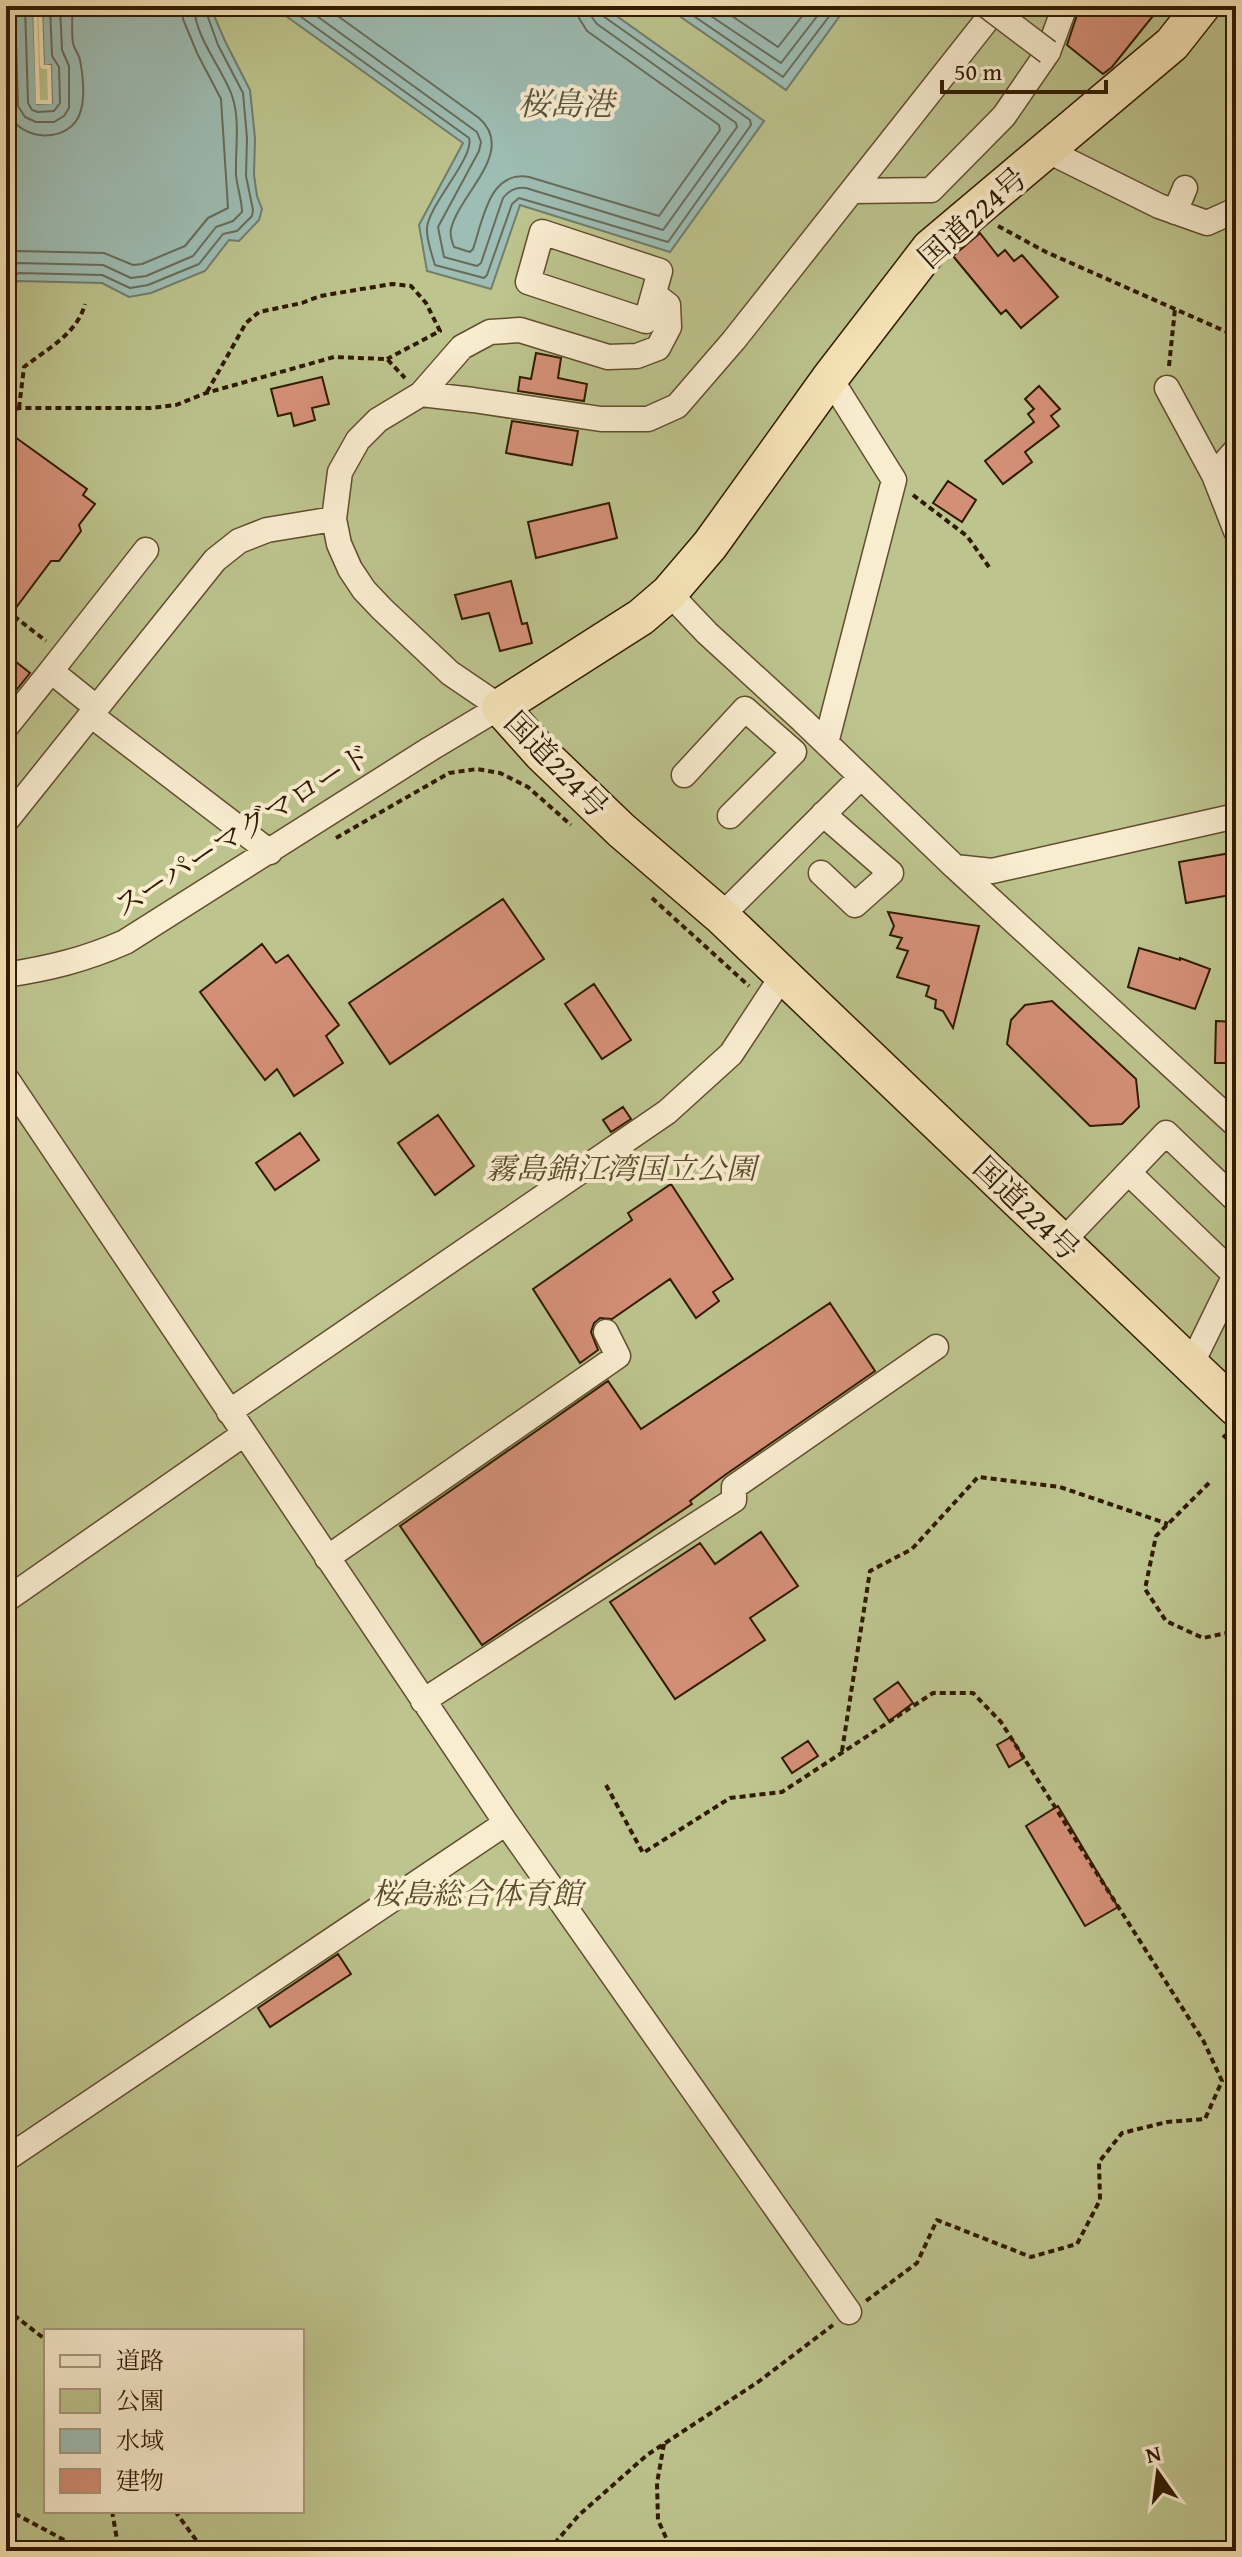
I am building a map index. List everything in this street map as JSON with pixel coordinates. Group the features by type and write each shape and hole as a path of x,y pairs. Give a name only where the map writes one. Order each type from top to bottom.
{"highway":[{"name":"国道224号","path":"1202,6 1172,44 930,248 830,378 710,545 669,593 641,617 500,707 542,754 621,830 721,916 775,989 1062,1242 1191,1365 1228,1420"}],"street":[{"path":"987,6 1048,52"},
{"path":"421,394 601,419 648,419 677,406 734,340 998,6"},
{"path":"852,191 931,190 1004,116 1048,52 1065,6"},
{"path":"1046,150 1175,212 1207,223 1236,210"},
{"path":"1175,212 1185,188"},
{"path":"542,232 660,271 654,294 646,321 528,282 542,232"},
{"path":"500,707 450,673 364,590 339,544 334,519 340,472 358,440 378,420 421,394 462,347 490,332 520,330 608,357 637,356 658,348 669,327 668,305 654,294"},
{"path":"826,743 894,480 830,378"},
{"path":"1167,388 1214,475 1236,531"},
{"path":"1214,475 1236,450"},
{"path":"6,821 215,560 239,541 267,530 334,519"},
{"path":"6,727 146,550"},
{"path":"669,593 707,633 955,867 1236,1125"},
{"path":"57,663 94,711 270,852"},
{"name":"スーパーマグマロード","path":"6,975 90,958 125,942 500,707"},
{"path":"684,775 745,709 794,752 730,816"},
{"path":"721,916 861,777"},
{"path":"821,873 855,905 891,873 823,814"},
{"path":"955,867 992,871 1236,816"},
{"path":"229,1412 667,1112 731,1054 775,989"},
{"path":"6,1078 506,1823 849,2312"},
{"path":"1062,1242 1166,1133 1236,1200"},
{"path":"1129,1173 1235,1274 1191,1365"},
{"path":"327,1558 618,1356 606,1332"},
{"path":"423,1701 734,1500 734,1487 936,1347"},
{"path":"6,1600 244,1434"},
{"path":"6,2159 506,1823"}],"path":[{"path":"996,225 1046,252 1236,336"},
{"path":"6,412 19,408 151,408 176,405 206,393 334,357 387,359 440,331 426,303 411,286 392,284 320,296 259,312 246,323 206,393"},
{"path":"19,408 24,367 70,333 81,318 85,304"},
{"path":"1167,388 1175,309"},
{"path":"387,359 421,394"},
{"path":"894,480 967,536 989,567"},
{"path":"6,610 57,663"},
{"path":"328,843 449,773 477,769 500,773 528,787 571,825"},
{"path":"647,893 775,989"},
{"path":"1228,1420 1236,1447"},
{"path":"842,1751 870,1571 912,1549 978,1477 1060,1487 1168,1524"},
{"path":"1209,1483 1156,1536 1145,1589 1166,1621 1203,1638 1236,1631"},
{"path":"548,2551 579,2515 647,2455 758,2382 917,2263 937,2220 1031,2257 1077,2244 1100,2200 1099,2162 1122,2133 1167,2122 1205,2119 1222,2081 1204,2042 1001,1722 973,1693 933,1693 782,1792 730,1798 643,1853 606,1785"},
{"path":"6,2309 44,2338"},
{"path":"664,2444 657,2483 658,2520 672,2551"},
{"path":"6,2509 85,2551"},
{"path":"112,2513 119,2551"},
{"path":"176,2513 204,2551"}],"green space":[{"name":"霧島錦江湾国立公園","path":"6,6 1236,6 1236,2551 6,2551"}],"water":[{"path":"6,6 33,6 37,104 52,103 51,65 44,66 42,6 210,6 250,90 255,138 254,175 262,209 259,220 239,241 229,240 205,271 151,293 129,297 102,283 18,281 6,290"},
{"name":"桜島港","path":"272,6 608,6 607,9 764,121 670,252 520,205 491,289 427,271 419,225 463,143"},
{"path":"665,6 847,6 786,90"}],"pier":[{"path":"33,6 37,6 40,100 48,100 47,69 40,66 38,6 42,6 44,65 51,65 52,104 36,104"}],"building":[{"path":"1080,6 1161,6 1103,74 1067,45"},
{"path":"980,233 998,256 1005,250 1014,261 1022,255 1058,297 1021,328 1006,310 1001,314 953,256"},
{"path":"536,353 561,358 558,378 587,384 584,401 518,391 520,377 531,379"},
{"path":"322,377 329,404 312,408 315,420 294,426 291,413 278,416 271,389"},
{"path":"1039,386 1060,409 1051,416 1059,426 1025,452 1032,462 1003,484 985,461 1034,422 1028,414 1034,409 1025,399"},
{"path":"512,421 578,431 572,465 506,453"},
{"path":"15,437 87,489 83,495 95,504 79,525 81,531 59,561 51,561 6,621 6,444"},
{"path":"948,481 976,500 962,522 933,503"},
{"path":"609,503 617,538 536,558 528,522"},
{"path":"511,581 522,624 527,623 532,643 500,651 489,613 462,619 455,595"},
{"path":"6,654 30,673 6,703"},
{"path":"1236,852 1236,894 1186,903 1179,862"},
{"path":"503,899 544,959 390,1064 349,1003"},
{"path":"888,912 979,926 953,1028 943,1011 935,1008 936,1000 926,996 929,986 897,977 908,951 897,948 902,938 890,935 894,926"},
{"path":"262,944 276,963 288,955 339,1025 326,1036 343,1063 294,1096 277,1069 265,1080 200,992"},
{"path":"1139,948 1210,969 1195,1009 1128,987"},
{"path":"594,984 631,1040 602,1059 565,1004"},
{"path":"1052,1001 1136,1079 1139,1107 1122,1124 1090,1126 1007,1044 1011,1020 1025,1005"},
{"path":"1216,1021 1236,1022 1236,1063 1215,1063"},
{"path":"623,1107 631,1119 611,1132 603,1120"},
{"path":"438,1115 474,1166 435,1195 398,1143"},
{"path":"300,1133 319,1160 275,1190 256,1163"},
{"path":"671,1184 733,1279 713,1292 719,1301 696,1318 670,1279 612,1319 600,1318 594,1323 591,1332 598,1350 580,1363 533,1289 632,1220 628,1213"},
{"path":"830,1303 875,1371 725,1475 690,1501 692,1504 482,1645 400,1526 608,1381 641,1429"},
{"path":"761,1532 798,1586 750,1618 765,1640 675,1699 610,1602 700,1543 715,1564"},
{"path":"898,1682 913,1703 889,1721 874,1699"},
{"path":"1011,1737 1024,1758 1009,1767 997,1745"},
{"path":"808,1741 818,1756 792,1773 782,1758"},
{"path":"1058,1806 1118,1907 1085,1926 1026,1826"},
{"path":"338,1954 351,1974 270,2027 258,2008"}],"park label":[{"name":"桜島総合体育館","path":"477,1893"}]}
